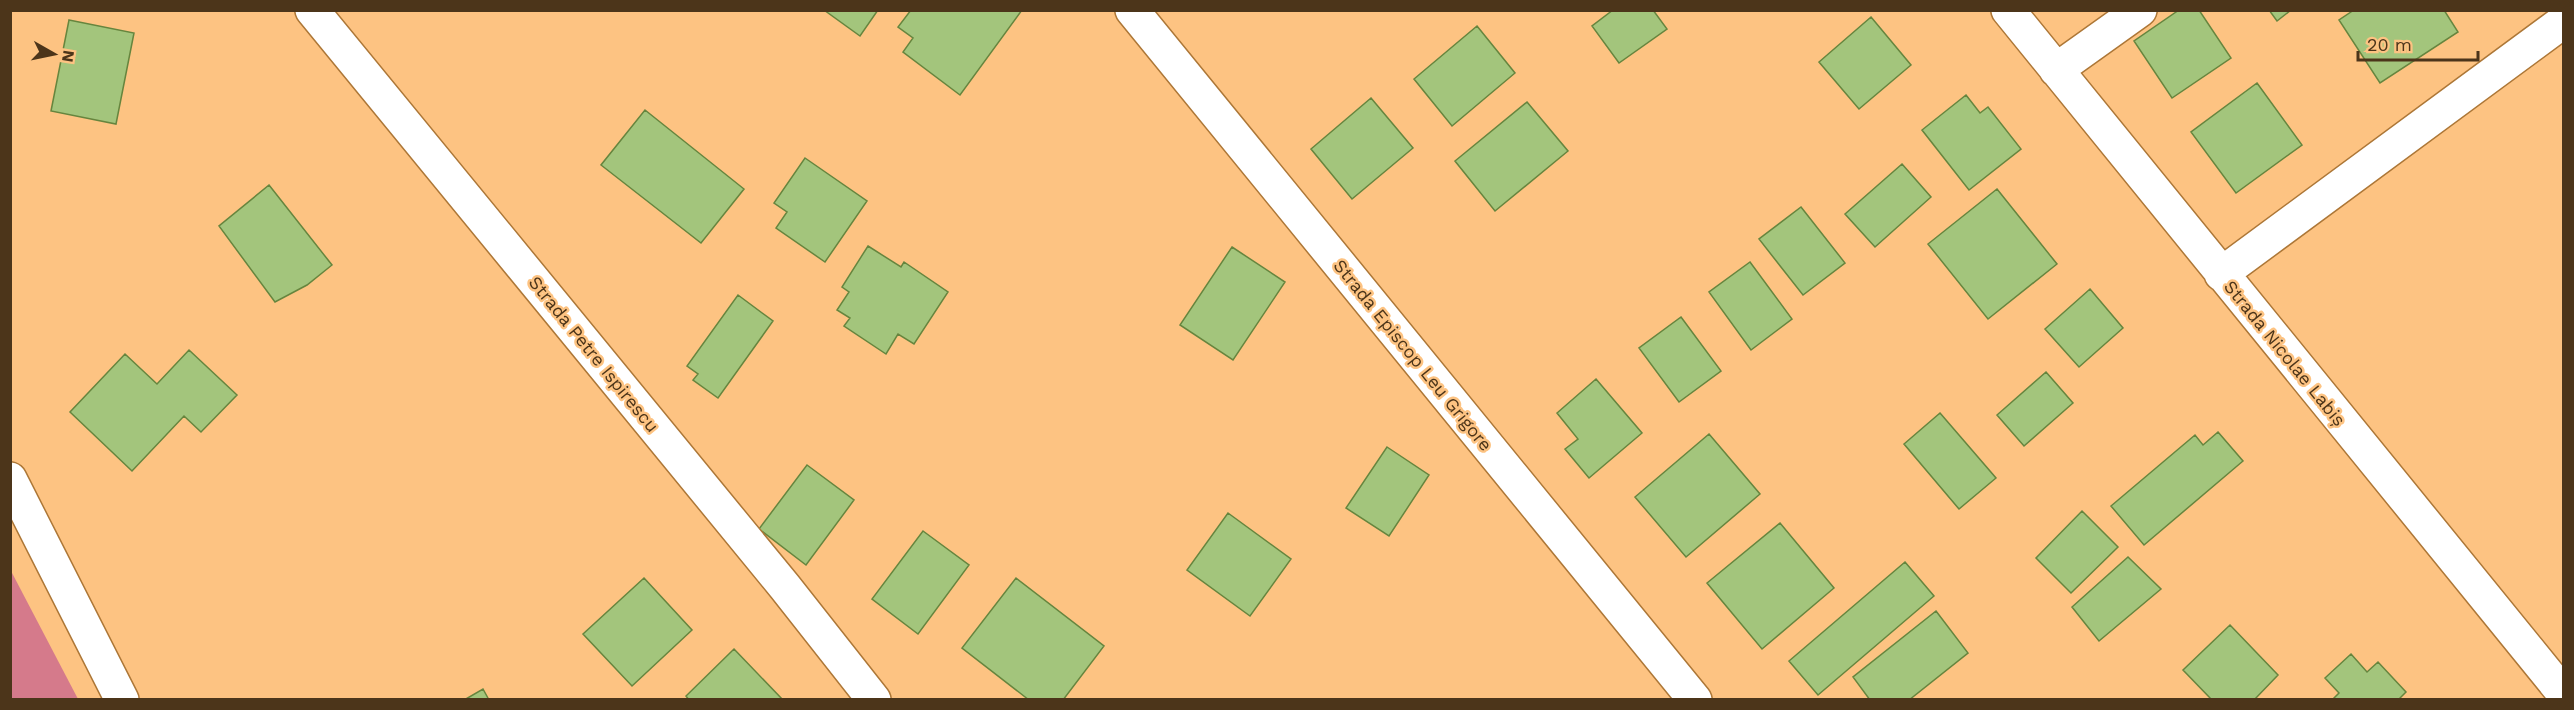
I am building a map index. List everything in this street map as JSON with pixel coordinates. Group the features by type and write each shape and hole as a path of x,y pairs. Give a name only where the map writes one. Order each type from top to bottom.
{"street":[{"name":"Strada Petre Ispirescu","path":"312,10 785,587 874,699"},
{"name":"Strada Episcop Leu Grigore","path":"1132,10 1695,699"},
{"name":"Strada Nicolae Labiș","path":"2008,10 2564,694"},
{"path":"2056,70 2140,10"},
{"path":"2221,274 2564,21"},
{"path":"10,478 122,699"}],"shaded area":[{"path":"11,571 78,699 11,699"}],"building":[{"path":"824,10 878,10 860,36"},
{"path":"911,10 1022,10 960,95 903,52 913,38 898,27"},
{"path":"1613,10 1653,10 1667,29 1619,63 1592,26"},
{"path":"2179,10 2199,10 2231,58 2172,98 2134,41"},
{"path":"2269,10 2291,10 2277,21"},
{"path":"2354,10 2444,10 2458,32 2380,83 2339,20"},
{"path":"1871,17 1911,65 1859,109 1819,62"},
{"path":"69,20 134,33 116,124 51,111"},
{"path":"1477,26 1515,73 1452,126 1414,79"},
{"path":"2257,83 2302,145 2236,193 2191,132"},
{"path":"1966,95 1980,113 1988,107 2021,149 1969,190 1922,130"},
{"path":"1371,98 1413,148 1352,199 1311,149"},
{"path":"1527,102 1568,151 1495,211 1455,161"},
{"path":"645,110 744,189 701,243 601,165"},
{"path":"805,158 867,201 825,262 776,228 787,212 774,203"},
{"path":"1902,164 1931,197 1875,247 1845,214"},
{"path":"269,185 332,265 307,285 275,302 219,226"},
{"path":"1997,189 2057,264 1988,319 1928,244"},
{"path":"1801,207 1845,263 1803,295 1759,239"},
{"path":"868,246 901,267 904,262 948,292 914,344 898,334 886,354 844,326 850,318 837,310 849,292 842,287"},
{"path":"1232,247 1285,282 1233,360 1180,325"},
{"path":"1750,262 1792,319 1751,350 1709,292"},
{"path":"2090,289 2123,328 2079,367 2045,329"},
{"path":"738,295 773,321 718,398 693,380 698,374 687,366"},
{"path":"1681,317 1721,371 1679,402 1639,348"},
{"path":"189,350 237,395 201,432 184,416 132,471 70,412 125,354 157,384"},
{"path":"2046,372 2073,403 2024,446 1997,415"},
{"path":"1596,379 1642,433 1589,478 1565,449 1578,439 1557,413"},
{"path":"1940,413 1996,478 1959,509 1904,444"},
{"path":"2218,432 2243,461 2144,545 2111,506 2195,435 2203,445"},
{"path":"1709,434 1760,494 1686,557 1635,497"},
{"path":"1387,447 1429,475 1389,536 1346,508"},
{"path":"807,465 854,500 806,565 759,529"},
{"path":"2082,511 2118,547 2071,593 2036,558"},
{"path":"1228,513 1291,559 1250,616 1187,570"},
{"path":"1780,523 1834,588 1762,649 1707,583"},
{"path":"923,531 969,565 918,634 872,599"},
{"path":"2128,557 2161,589 2099,641 2072,607"},
{"path":"1905,562 1934,596 1818,695 1789,661"},
{"path":"644,578 692,630 632,686 583,634"},
{"path":"1016,578 1104,646 1063,700 1029,700 962,648"},
{"path":"1936,611 1968,653 1909,700 1870,700 1853,677"},
{"path":"2230,625 2278,675 2254,700 2212,700 2183,670"},
{"path":"734,649 783,700 689,700 686,696"},
{"path":"2351,654 2367,672 2378,662 2406,692 2398,700 2332,700 2339,693 2325,678"},
{"path":"483,689 489,700 464,700"}]}
